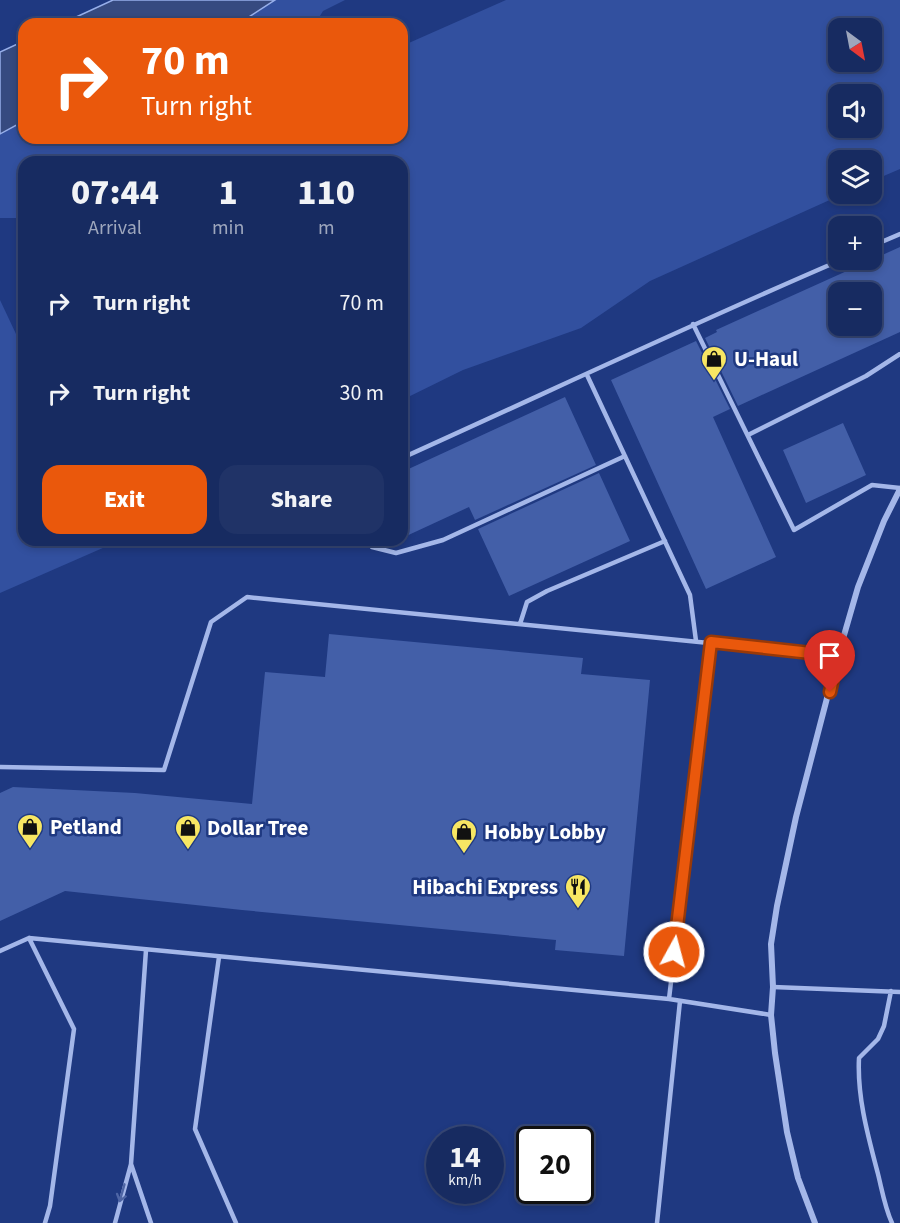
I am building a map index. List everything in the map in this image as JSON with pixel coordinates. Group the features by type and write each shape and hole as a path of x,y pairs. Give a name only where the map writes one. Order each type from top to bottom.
{"street":[{"path":"816,1223 811,1220 787,1132 771,1015 773,987 771,944 796,816 838,656 858,587 884,521 900,489"}],"lane":[{"path":"882,242 900,234"},
{"path":"408,455 587,375 693,324 828,266"},
{"path":"693,324 794,530 872,485 900,489"},
{"path":"748,435 866,375 900,354"},
{"path":"587,375 690,595 696,641"},
{"path":"371,546 396,553 443,540 625,456"},
{"path":"520,624 527,602 547,591 665,541"},
{"path":"0,766 164,770 211,622 247,597 838,656"},
{"path":"669,999 711,642"},
{"path":"29,938 74,1029 50,1206 45,1223"},
{"path":"0,951 29,938 669,999 771,1015"},
{"path":"115,1223 131,1164 146,950"},
{"path":"219,957 195,1129 236,1223"},
{"path":"773,987 900,992"},
{"path":"891,991 884,1026 878,1039 859,1058 859,1071 860,1092 869,1138 892,1223"},
{"path":"657,1223 680,1001"},
{"path":"131,1164 151,1223"}],"shaded area":[{"path":"113,0 345,0 323,11 319,18 74,18"},
{"path":"113,0 275,0 247,18 74,18"},
{"path":"506,0 900,0 900,169 882,177 882,150 828,150 828,201 650,281 581,328 463,370 408,397 408,156 18,156 18,218 0,218 0,52 18,44 18,144 408,144 408,43"},
{"path":"18,44 18,124 0,134 0,52"},
{"path":"0,300 18,338 18,546 107,546 0,593"}],"building":[{"path":"900,247 900,332 738,406 705,338 717,332 716,330 849,270 882,270 882,255"},
{"path":"696,341 730,409 713,417 776,557 706,589 611,380"},
{"path":"565,397 596,465 475,520 469,507 408,535 408,469"},
{"path":"843,423 866,475 806,503 783,450"},
{"path":"599,473 630,541 509,596 478,529"},
{"path":"329,634 583,658 581,674 650,680 624,956 555,950 556,940 65,891 0,921 0,793 13,787 135,793 252,804 265,672 325,677"}],"place":[{"name":"U-Haul","path":"714,382"},
{"name":"Petland","path":"30,850"},
{"name":"Dollar Tree","path":"188,851"},
{"name":"Hobby Lobby","path":"464,855"},
{"name":"Hibachi Express","path":"578,910"}],"route":[{"path":"674,952 711,642 838,656 830,692"}]}
